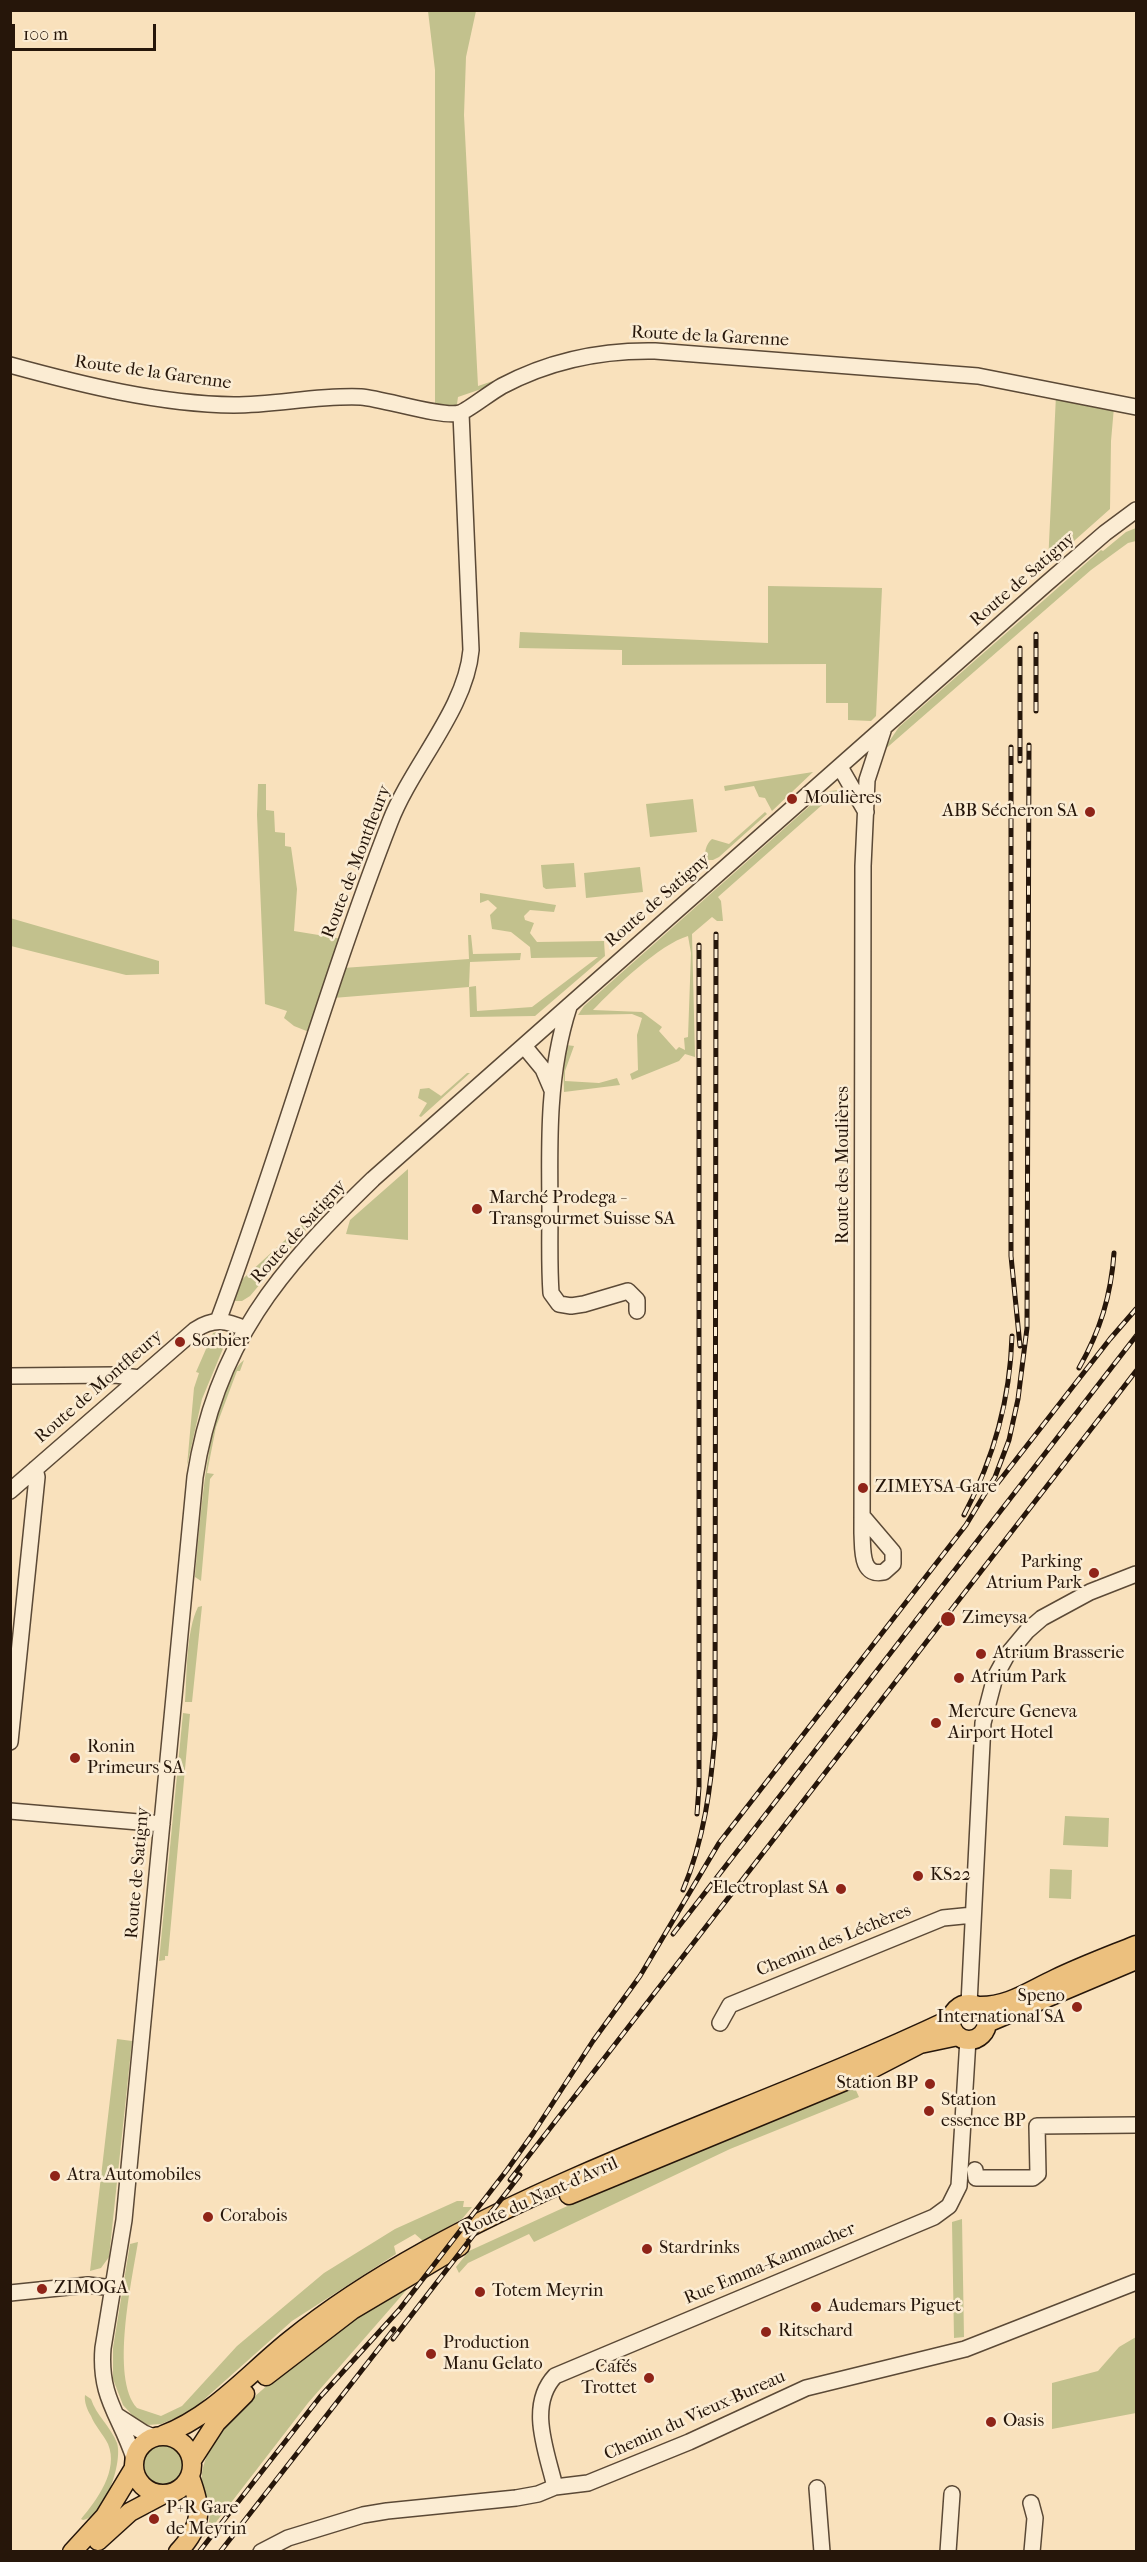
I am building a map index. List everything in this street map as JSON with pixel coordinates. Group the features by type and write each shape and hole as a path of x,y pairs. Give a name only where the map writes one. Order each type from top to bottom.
{"main road":[{"path":"1137,1944 1054,1979 1013,2000 990,2007 973,2005 956,2010 959,2031 981,2035 987,2023 1137,1960"},
{"path":"973,2005 983,2011 987,2023"},
{"name":"Route du Nant-d'Avril","path":"159,2436 207,2412 291,2340 340,2304 380,2277 446,2240 534,2197 959,2031"},
{"name":"Route du Nant-d'Avril","path":"191,2469 222,2417 271,2372 352,2310 427,2264 538,2209 862,2074 920,2044 959,2031"},
{"path":"72,2552 105,2516 134,2463 141,2445 159,2436 182,2442 199,2500 193,2534 178,2552"},
{"path":"134,2463 136,2476 144,2487 189,2504 198,2515"},
{"path":"88,2552 130,2512 182,2487 191,2469"}],"street":[{"name":"Route de la Garenne","path":"10,365 113,390 218,404 251,405 356,397 379,399 449,414 462,413 488,394 532,372 586,356 634,350 978,376 1137,407"},
{"name":"Route de Montfleury","path":"10,1491 189,1334 206,1324 218,1321 363,893 390,821 410,778 455,704 468,674 471,641 462,413"},
{"name":"Route de Satigny","path":"134,2463 105,2390 102,2368 124,2220 198,1460 213,1399 245,1329 284,1273 347,1205 570,1004 1105,533 1137,510"},
{"path":"843,764 867,780 884,728"},
{"path":"843,764 866,813"},
{"name":"Route des Moulières","path":"864,1518 863,866 867,780"},
{"path":"570,1004 555,1057 552,1090 549,1169 551,1293 559,1304 571,1306 628,1291 637,1300 637,1311"},
{"path":"529,1042 549,1048 555,1057"},
{"path":"529,1042 552,1090"},
{"path":"218,1321 227,1321 245,1329"},
{"path":"10,1376 140,1378"},
{"path":"10,1742 37,1477 35,1469"},
{"path":"973,2005 973,1915 983,1723 999,1667 1027,1631 1048,1614 1090,1592 1137,1574"},
{"path":"10,1811 162,1824"},
{"name":"Chemin des Léchères","path":"720,2022 730,2005 943,1918 973,1915"},
{"name":"Rue Emma-Kammacher","path":"555,2487 540,2416 540,2404 548,2384 555,2376 934,2217 950,2205 959,2186 959,2031"},
{"path":"975,2170 976,2178 1033,2178 1038,2174 1037,2126 1137,2125"},
{"name":"Chemin du Vieux-Bureau","path":"261,2552 288,2538 363,2515 516,2498 538,2494 555,2487 588,2482 689,2442 806,2388 964,2349 1137,2282"},
{"path":"10,2293 88,2285 113,2288"},
{"path":"116,2415 144,2433 159,2436"},
{"path":"817,2487 822,2552"},
{"path":"948,2552 952,2494"},
{"path":"1031,2503 1035,2518 1032,2552"}],"shaded area":[{"path":"428,11 476,11 466,57 464,115 478,386 493,381 493,385 458,397 457,404 453,407 428,405 435,403 435,70"},
{"path":"1056,395 1114,407 1110,509 1048,564"},
{"path":"1136,528 1136,541 1128,543 1091,570 882,752 899,727 1101,550 1103,551 1126,532"},
{"path":"768,586 882,588 876,716 871,721 848,720 848,703 826,703 826,664 622,665 622,650 519,648 520,632 768,643"},
{"path":"813,772 772,811 765,798 759,797 754,786 725,791 724,786"},
{"path":"258,784 266,784 266,810 274,811 275,832 285,833 285,846 291,847 297,889 294,931 343,939 309,1032 294,1026 284,1018 287,1011 265,1004 257,815"},
{"path":"839,790 718,897 721,901 723,921 717,921 712,917 692,934 695,1057 685,1054 679,1061 632,1080 630,1074 638,1070 637,1035 642,1018 632,1014 578,1015 584,1006 813,803 830,791","holes":["688,936 691,953 688,1037 684,1038 685,1050 679,1047 676,1050 659,1031 662,1027 642,1012 593,1010 638,968 664,948"]},
{"path":"693,799 697,832 650,837 646,804"},
{"path":"765,812 767,814 719,857 707,860 706,849 712,839 729,844"},
{"path":"574,863 576,887 546,889 543,887 541,865"},
{"path":"640,867 643,892 586,898 584,873"},
{"path":"480,893 556,905 554,912 530,910 524,916 525,920 534,923 530,933 537,942 604,941 605,956 535,1016 470,1017 469,987 476,986 477,1011 532,1007 598,957 531,958 530,947 511,932 492,929 490,915 497,908 488,900 480,903"},
{"path":"10,918 159,961 159,974 126,975 11,946"},
{"path":"468,935 471,935 473,954 521,953 520,960 470,962 469,987 333,998 343,968 469,959"},
{"path":"566,1045 574,1046 565,1071 565,1081 599,1083 617,1078 620,1085 564,1092 563,1055"},
{"path":"467,1073 470,1073 421,1117 419,1116 427,1103 418,1098 420,1089 429,1088 441,1096"},
{"path":"408,1169 408,1240 346,1234 350,1220"},
{"path":"330,1195 333,1198 250,1296 242,1301 230,1301 236,1285 308,1219"},
{"path":"213,1333 222,1333 227,1339 202,1399 187,1466 194,1388 199,1373 196,1372"},
{"path":"244,1360 240,1371 237,1371 216,1427 207,1473 214,1474 210,1479 201,1581 195,1577 203,1495 214,1429 221,1400 231,1376"},
{"path":"202,1606 192,1702 185,1702 191,1628 198,1607"},
{"path":"183,1713 190,1714 168,1956 165,1956 165,1960 159,1961"},
{"path":"1065,1816 1109,1818 1108,1847 1063,1845"},
{"path":"1050,1869 1072,1870 1071,1899 1049,1898"},
{"path":"117,2039 132,2041 109,2257 101,2268 90,2271"},
{"path":"854,2086 859,2097 730,2149 534,2242 529,2234 468,2263 459,2273 456,2267 469,2251 563,2208"},
{"path":"457,2201 464,2201 463,2207 472,2207 462,2219 423,2241 415,2234 394,2246 396,2254 292,2321 190,2412 161,2424 148,2425 135,2418 123,2405 113,2379 113,2348 130,2244 138,2242 125,2328 125,2375 129,2394 137,2408 161,2416 182,2406 237,2346 324,2273 395,2229"},
{"path":"962,2219 964,2337 954,2338 952,2222"},
{"path":"410,2286 308,2403 203,2539 210,2516 202,2483 204,2464 215,2442 232,2419 255,2396 308,2352 382,2301 385,2302"},
{"path":"1136,2337 1136,2413 1052,2429 1052,2383 1098,2371 1119,2347"},
{"path":"85,2395 91,2399 114,2437 118,2452 115,2475 105,2499 91,2516 83,2520 81,2519 105,2484 111,2464 108,2444 88,2411"},
{"path":"164,2444 178,2450 184,2464 178,2478 164,2484 150,2478 144,2464 150,2450"}],"railway":[{"path":"1036,634 1036,711"},
{"path":"1020,648 1020,761"},
{"path":"199,2552 320,2397 399,2310 507,2170 593,2041 640,1976 719,1843 966,1525 995,1477 1009,1440 1018,1399 1027,1328 1029,745"},
{"path":"1011,747 1011,1256 1020,1346"},
{"path":"683,1890 701,1833 715,1734 716,934"},
{"path":"697,1814 699,1787 699,945"},
{"path":"1079,1368 1103,1313 1114,1253"},
{"path":"997,1484 1136,1309"},
{"path":"964,1515 984,1472 1004,1406 1012,1336"},
{"path":"673,1934 1136,1336"},
{"path":"510,2180 1136,1371"},
{"path":"393,2339 520,2175"},
{"path":"220,2552 394,2329"}],"place":[{"name":"Moulières","path":"792,799"},
{"name":"ABB Sécheron SA","path":"1090,812"},
{"name":"Marché Prodega - Transgourmet Suisse SA","path":"477,1209"},
{"name":"Sorbier","path":"180,1342"},
{"name":"ZIMEYSA-Gare","path":"863,1488"},
{"name":"Parking Atrium Park","path":"1094,1573"},
{"name":"Zimeysa","path":"948,1619"},
{"name":"Atrium Brasserie","path":"981,1654"},
{"name":"Atrium Park","path":"959,1678"},
{"name":"Mercure Geneva Airport Hotel","path":"936,1723"},
{"name":"Ronin Primeurs SA","path":"75,1758"},
{"name":"KS22","path":"918,1876"},
{"name":"Electroplast SA","path":"841,1889"},
{"name":"Speno International SA","path":"1077,2007"},
{"name":"Station BP","path":"930,2084"},
{"name":"Station essence BP","path":"929,2111"},
{"name":"Atra Automobiles","path":"55,2176"},
{"name":"Corabois","path":"208,2217"},
{"name":"Stardrinks","path":"647,2249"},
{"name":"ZIMOGA","path":"42,2289"},
{"name":"Totem Meyrin","path":"480,2292"},
{"name":"Audemars Piguet","path":"816,2307"},
{"name":"Ritschard","path":"766,2332"},
{"name":"Production Manu Gelato","path":"431,2354"},
{"name":"Cafés Trottet","path":"649,2378"},
{"name":"Oasis","path":"991,2422"},
{"name":"P+R Gare de Meyrin","path":"154,2519"}]}
